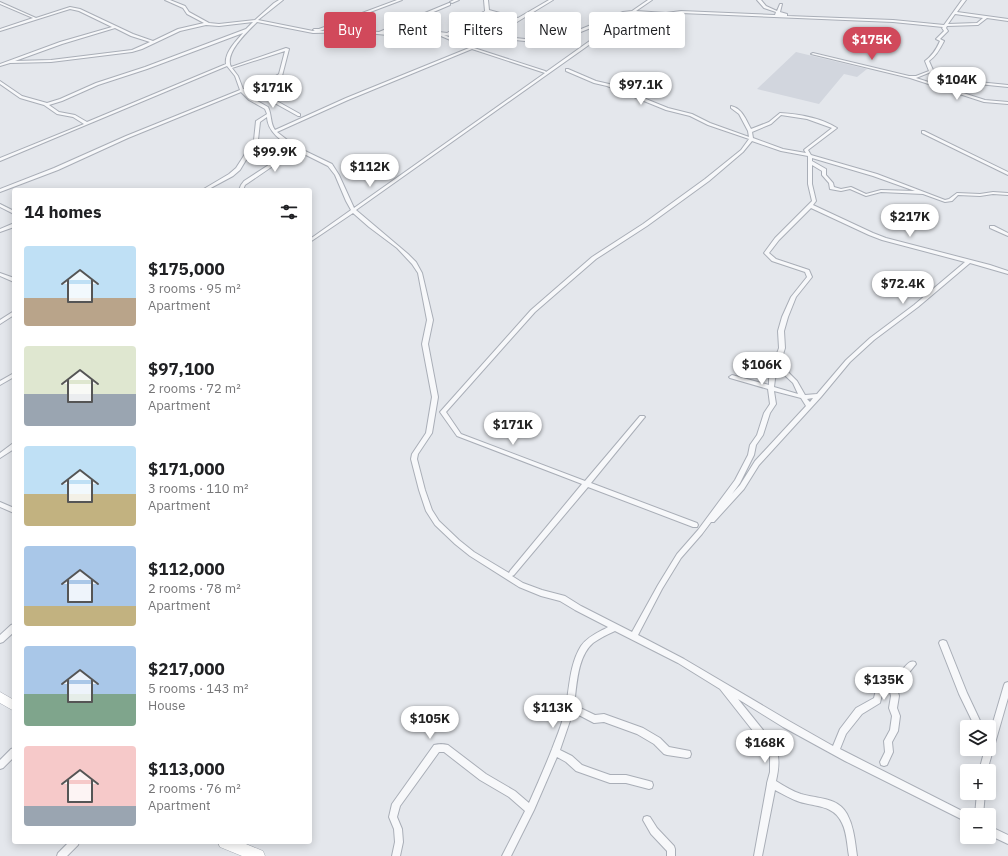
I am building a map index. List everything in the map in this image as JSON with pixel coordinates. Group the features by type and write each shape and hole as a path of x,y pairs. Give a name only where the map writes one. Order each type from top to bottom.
{"street":[{"path":"167,0 184,7 188,13 209,24"},
{"path":"280,0 272,5 256,21 229,54 226,60 228,66 238,79 242,90 252,101 267,108 269,114 269,124 275,132 300,150 330,165 354,210 395,245 420,273 430,320 425,344 435,397 429,433 414,454 414,459 422,490 432,517 464,549 521,585 541,593 564,598 574,606 634,636 835,751 960,814"},
{"path":"295,30 319,30 400,0"},
{"path":"379,34 457,0"},
{"path":"486,0 487,11"},
{"path":"11,62 51,61 124,52 138,49 179,30 209,24 219,25 256,21 295,30 313,32 356,31 379,34 423,31 448,34 487,11 518,19 551,0"},
{"path":"632,12 650,0"},
{"path":"754,0 759,1 765,7 777,14 793,16"},
{"path":"931,71 928,61 933,58 942,41 938,39 946,31 944,28 964,0"},
{"path":"638,2 640,7"},
{"path":"0,3 35,18"},
{"path":"777,14 781,5"},
{"path":"0,30 70,8 80,10 94,19 152,42"},
{"path":"685,12 770,13 793,16 946,25 978,24 986,17"},
{"path":"954,12 1008,20"},
{"path":"0,65 61,43 115,27"},
{"path":"517,40 548,42 565,37 589,27"},
{"path":"46,105 97,84 146,68 248,30"},
{"path":"312,239 589,43"},
{"path":"275,132 348,99 471,48 544,72"},
{"path":"0,160 228,66 287,49 281,75 254,90 242,90 127,136 56,169 0,191"},
{"path":"813,54 911,77 986,102 1008,103"},
{"path":"567,70 667,109 691,115 709,124 782,150 810,159 875,174 946,201 950,200 957,194 1008,194"},
{"path":"911,77 931,71 978,83 1008,86"},
{"path":"0,82 21,96 46,105 58,112 74,116 87,124"},
{"path":"254,90 299,115"},
{"path":"695,525 459,435 443,412 533,311 594,258 645,225 707,180 742,150 751,139 750,131 741,114 732,107"},
{"path":"208,188 231,175 238,169 256,140 258,121 269,114"},
{"path":"700,532 738,481 751,455 753,446 760,435 767,413 773,404 771,388 772,377 782,348 782,331 785,317 794,297 809,280 810,275 805,270 774,260 766,253 814,201 810,184 810,159 806,150 815,142 825,138 835,128 797,115 780,114 770,123 750,131"},
{"path":"923,132 1008,174"},
{"path":"242,188 246,182 278,160 300,150"},
{"path":"810,159 824,170 824,175 831,183 832,188 841,190 851,188 866,195 881,191 924,193"},
{"path":"0,205 12,212"},
{"path":"811,206 875,236 1008,273"},
{"path":"0,231 12,226"},
{"path":"992,227 1008,235"},
{"path":"634,636 660,587 679,556 742,487 756,463 819,396 848,361 872,339 916,306 969,261"},
{"path":"0,274 12,279"},
{"path":"0,279 6,276"},
{"path":"0,322 12,314"},
{"path":"776,364 795,382 809,406"},
{"path":"0,383 12,376"},
{"path":"732,377 803,397 819,396"},
{"path":"512,573 642,417"},
{"path":"0,456 12,447"},
{"path":"0,504 12,510"},
{"path":"506,856 556,751 570,707 581,654 592,639 616,627"},
{"path":"0,640 12,629"},
{"path":"943,643 963,694 976,720"},
{"path":"835,751 843,732 859,711 877,700 879,692 890,681 894,673 904,673 912,664"},
{"path":"884,762 889,752 888,741 894,731 896,716 893,708 895,696 890,681"},
{"path":"720,684 772,749 775,761 758,856"},
{"path":"996,726 1008,685"},
{"path":"0,697 12,705"},
{"path":"570,707 594,718 604,718 640,731 657,741 667,751 687,754"},
{"path":"396,856 399,842 398,829 393,817 396,804 437,748 444,748 472,770 518,798 529,809"},
{"path":"556,751 569,759 579,768 610,779 626,779 649,785"},
{"path":"0,765 12,754"},
{"path":"771,783 806,800 821,802 836,808 842,813 853,856"},
{"path":"647,820 654,831 671,849 671,856"},
{"path":"996,834 1008,840"},
{"path":"61,856 73,844"},
{"path":"230,844 258,856"}],"shaded area":[{"path":"796,52 867,69 857,77 844,74 819,104 757,89"}]}
